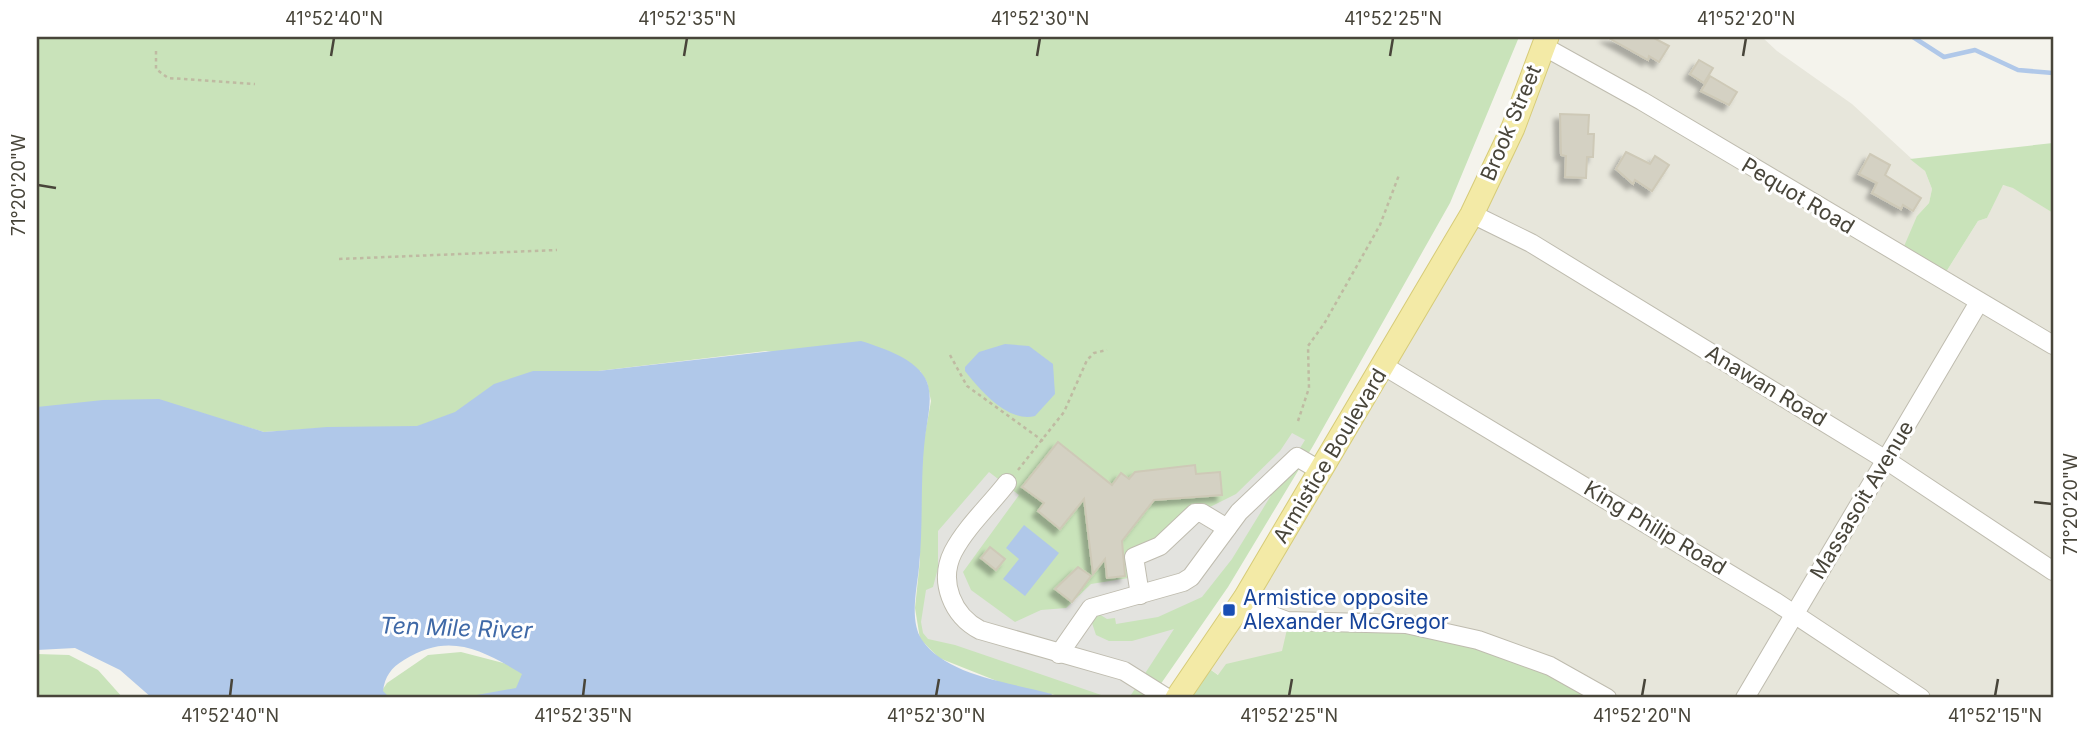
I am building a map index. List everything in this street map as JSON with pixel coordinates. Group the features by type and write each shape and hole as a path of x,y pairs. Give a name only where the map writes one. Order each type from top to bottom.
{"main road":[{"name":"Brook Street","path":"1473,211 1513,128 1545,41"},
{"name":"Armistice Boulevard","path":"1182,692 1245,598 1473,211"}],"street":[{"name":"Pequot Road","path":"1545,41 2053,345"},
{"name":"Anawan Road","path":"1473,211 1531,243 1886,460 2053,571"},
{"name":"Massasoit Avenue","path":"1745,698 1979,302"},
{"name":"King Philip Road","path":"1384,366 1795,614 1921,698"},
{"path":"1059,654 1091,608 1191,577 1227,528 1260,490 1297,457 1321,471"},
{"path":"1007,483 954,549 949,570 950,599 965,622 980,630 1124,671 1167,698"},
{"path":"1139,595 1134,558 1160,546 1195,513 1202,513 1227,528"},
{"path":"1245,598 1263,612 1287,621 1406,624 1478,640 1550,666 1607,698"}],"path":[{"path":"156,51 156,69 168,78 255,84"},
{"path":"1298,421 1309,388 1308,346 1324,324 1380,225 1399,175"},
{"path":"339,259 557,250"},
{"path":"1007,483 1064,412 1087,360 1094,353 1107,351"},
{"path":"950,355 967,386 1043,441"}],"shaded area":[{"path":"1548,37 1762,37 1777,51 1852,104 1925,171 1932,189 1929,203 1917,216 1946,272 1978,221 1987,218 2002,185 2013,187 2053,213 2053,698 1612,698 1279,663 1233,685 1204,665 1212,627 1329,445 1469,205"},
{"path":"1292,433 1305,440 1232,559 1202,597 1158,617 1116,624 1115,618 1107,619 1099,614 1090,617 1096,635 1109,641 1132,641 1174,629 1129,698 1110,698 955,645 928,639 923,633 921,622 926,590 933,587 938,568 938,531 989,472 1019,495 963,572 971,590 1015,622 1041,610 1066,608 1091,584 1141,576 1140,559 1206,509 1236,494 1280,451"}],"green space":[{"path":"37,37 1519,37 1450,203 1313,446 1228,587 1151,698 1071,698 1012,687 939,658 920,639 915,608 920,560 920,462 931,401 927,382 920,371 766,351 598,371 533,371 511,445 324,428 264,432 220,419 37,437"},
{"path":"2053,143 2053,213 2013,188 2003,185 1987,218 1978,221 1946,272 1902,251 1917,216 1929,203 1932,189 1925,171 1910,159"},
{"path":"1288,625 1429,628 1612,698 1180,698 1204,665 1218,675 1226,664 1282,651"},
{"path":"461,652 522,668 558,698 377,698 387,683 428,655"},
{"path":"37,654 69,655 98,670 123,698 37,698"}],"water":[{"name":"Ten Mile River","path":"861,341 908,361 922,374 929,387 915,604 916,624 922,640 933,652 963,670 1052,694 1050,698 460,698 516,688 522,674 478,651 450,646 420,652 396,666 389,673 383,691 390,698 152,698 120,670 75,648 37,650 37,407 103,400 159,399 264,432 327,427 417,426 455,412 494,384 533,371 598,371"},
{"path":"1005,344 1029,346 1053,364 1055,394 1035,416 1015,415 1005,410 978,387 965,371 965,367 979,352"},
{"path":"1024,525 1059,553 1025,596 1003,579 1019,559 1006,548"}],"building":[{"path":"1607,37 1652,37 1669,46 1659,62 1649,56 1648,60"},
{"path":"1699,60 1713,68 1704,83 1690,74"},
{"path":"1710,76 1737,92 1729,105 1701,91"},
{"path":"1560,114 1589,115 1588,134 1594,134 1593,157 1587,157 1586,178 1565,177 1566,156 1561,155"},
{"path":"1626,152 1650,164 1655,156 1669,165 1652,191 1635,180 1633,184 1616,169"},
{"path":"1870,154 1890,165 1885,175 1921,198 1913,211 1903,205 1901,209 1872,193 1877,183 1859,174"},
{"path":"1058,442 1112,485 1121,473 1129,479 1135,472 1195,465 1196,474 1220,472 1222,495 1154,500 1122,541 1125,576 1107,578 1105,559 1093,574 1084,499 1060,529 1038,511 1044,503 1022,487"},
{"path":"990,547 1005,559 996,570 981,558"},
{"path":"1078,567 1091,576 1072,602 1055,589"}],"waterway":[{"path":"1913,37 1944,57 1975,50 2018,70 2053,73"}],"place":[{"name":"Armistice opposite Alexander McGregor","path":"1229,610"}]}
